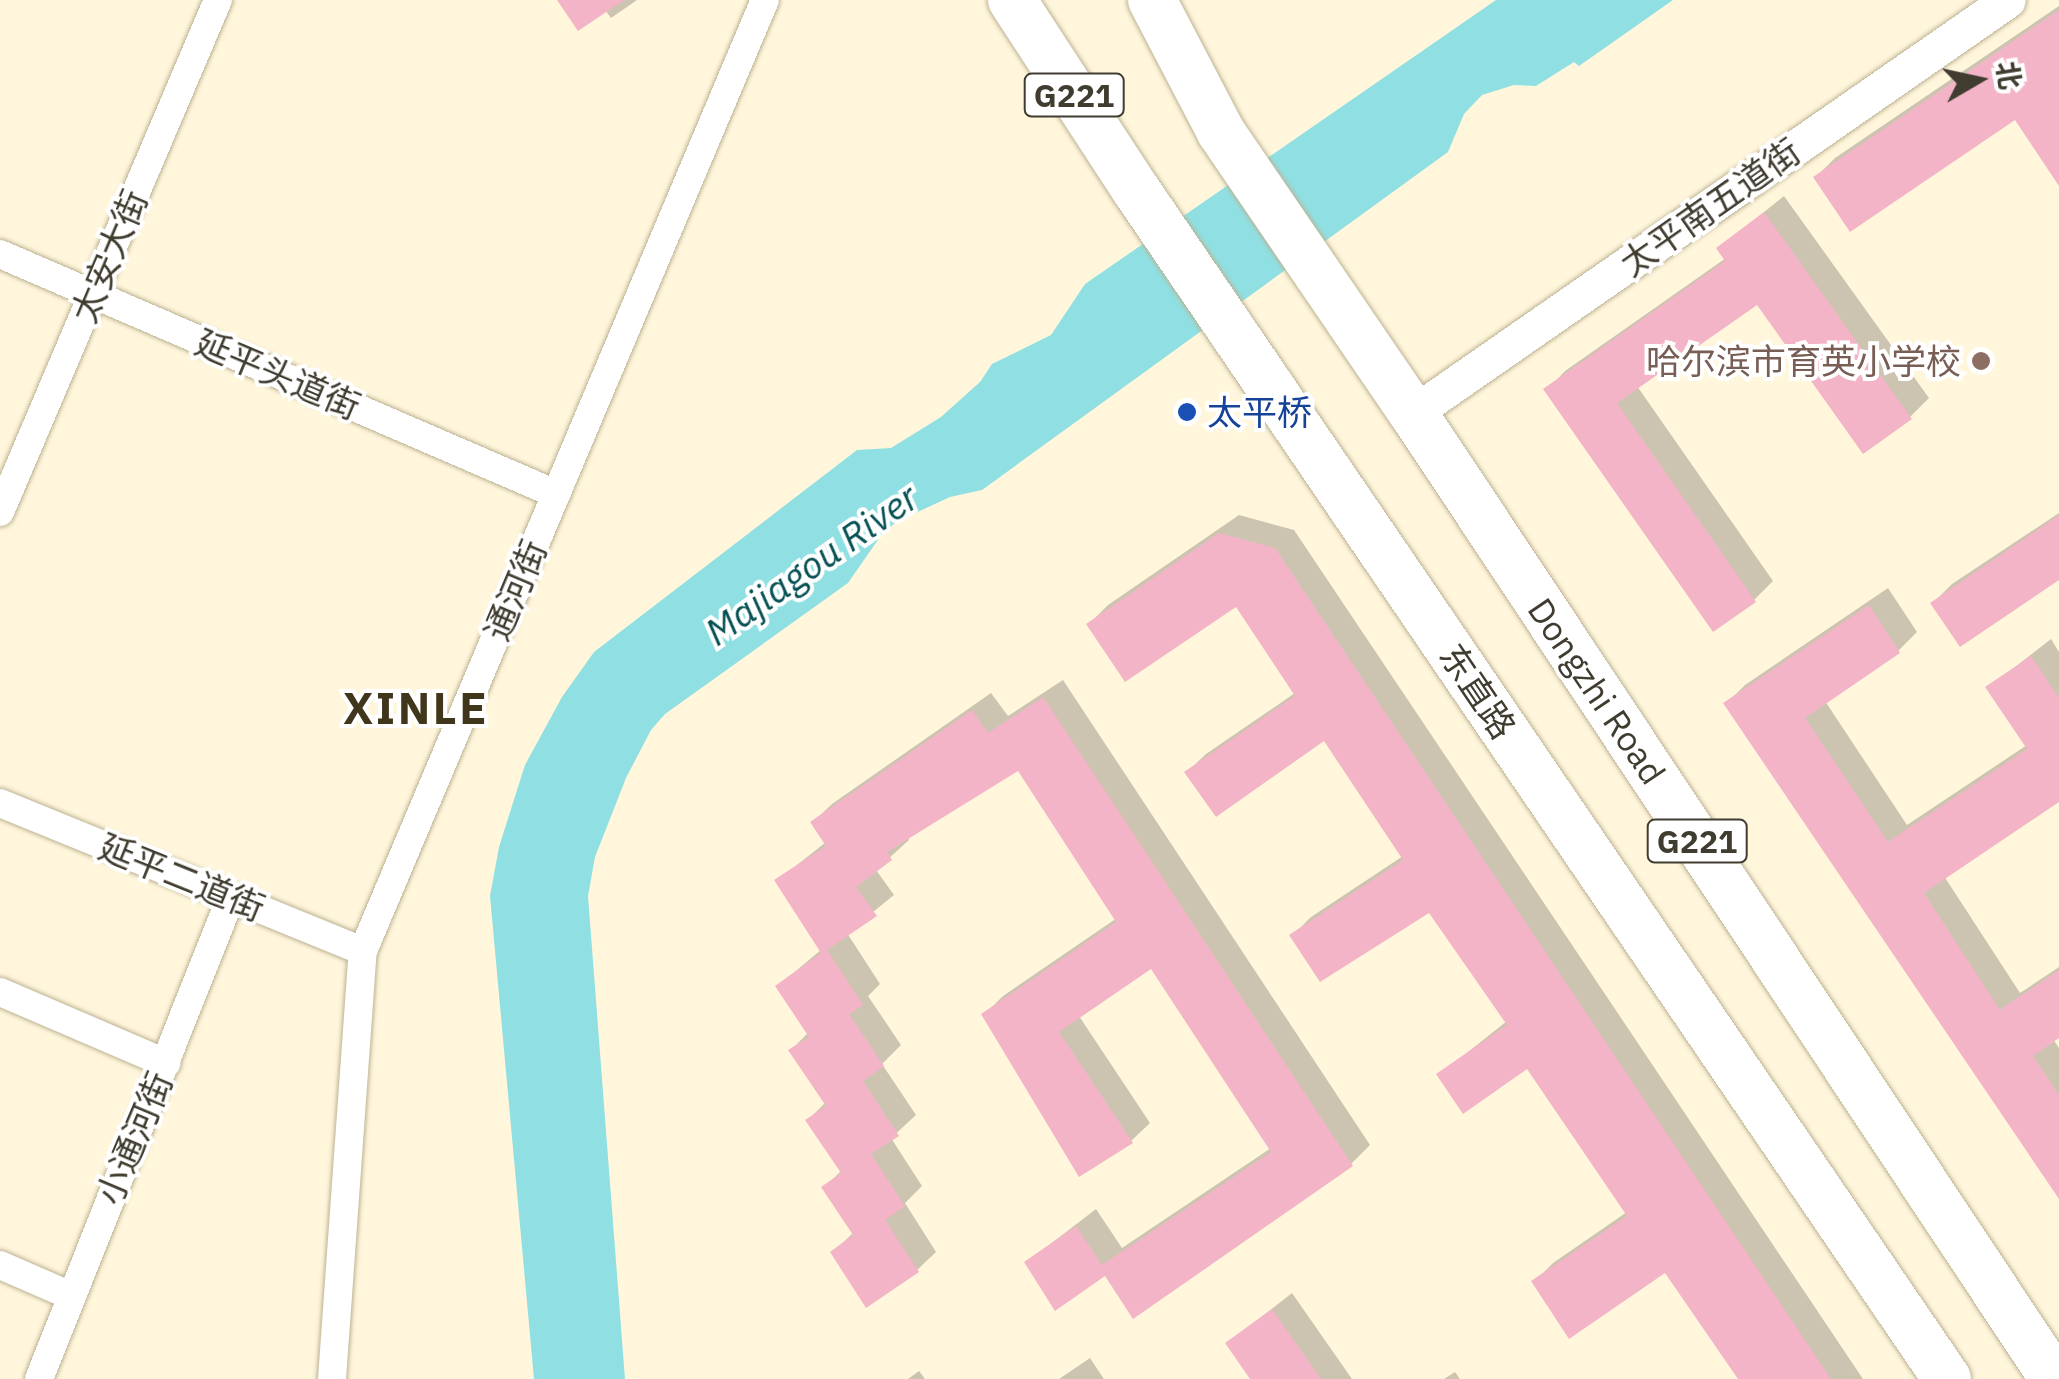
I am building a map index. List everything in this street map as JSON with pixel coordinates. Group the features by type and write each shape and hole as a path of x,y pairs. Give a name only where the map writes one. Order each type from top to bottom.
{"highway":[{"name":"东直路","path":"1012,0 1136,190 1947,1379"},
{"name":"Dongzhi Road","path":"1152,0 1221,132 1413,413 2054,1379"}],"street":[{"name":"太安大街","path":"0,512 218,0"},
{"name":"通河街","path":"332,1379 363,951 765,0"},
{"name":"太平南五道街","path":"1413,413 2008,0"},
{"name":"延平头道街","path":"0,254 556,494"},
{"name":"延平二道街","path":"0,803 363,951"},
{"name":"小通河街","path":"38,1379 68,1295 231,897"},
{"path":"0,992 166,1063"},
{"path":"0,1264 68,1295"}],"water":[{"name":"Majiagou River","path":"1496,0 1673,0 1579,66 1574,62 1536,86 1514,85 1482,95 1464,114 1448,152 982,490 950,497 896,522 882,534 848,583 665,714 651,730 626,778 595,857 588,896 625,1379 534,1379 490,896 499,847 525,765 562,697 594,652 857,450 891,448 941,417 980,382 992,364 1051,335 1085,284"}],"building":[{"path":"557,0 624,0 578,31"},
{"path":"2059,10 2059,186 2015,120 1850,232 1813,177"},
{"path":"1764,212 1912,419 1863,454 1757,305 1617,403 1756,602 1713,632 1543,389 1725,261 1716,248"},
{"path":"2059,515 2059,580 1960,647 1930,603"},
{"path":"1219,533 1275,548 1831,1379 1738,1379 1665,1273 1569,1339 1531,1281 1627,1216 1527,1069 1463,1114 1436,1074 1507,1025 1429,913 1320,982 1289,935 1403,860 1324,741 1216,817 1184,772 1295,696 1236,607 1125,682 1086,624"},
{"path":"1869,605 1900,653 1805,718 1888,842 2027,749 1985,687 2031,656 2059,698 2059,802 1924,893 2000,1010 2059,970 2059,1038 2033,1056 2059,1095 2059,1199 1723,703"},
{"path":"1043,697 1353,1166 1133,1319 1105,1276 1055,1311 1024,1262 1076,1226 1102,1265 1271,1152 1151,969 1059,1032 1133,1143 1079,1177 981,1014 1116,922 1018,771 887,852 892,860 856,887 877,916 827,950 863,1005 849,1014 884,1066 863,1081 899,1136 871,1154 905,1206 885,1220 919,1272 866,1308 830,1252 853,1235 821,1187 841,1173 805,1120 826,1106 788,1050 809,1037 775,986 821,953 774,880 826,846 810,822 972,710 988,733"},
{"path":"1272,1309 1321,1379 1250,1379 1225,1343"}],"place":[{"name":"哈尔滨市育英小学校","path":"1981,361"},
{"name":"太平桥","path":"1187,412"}],"district":[{"name":"XINLE","path":"416,708"}]}
